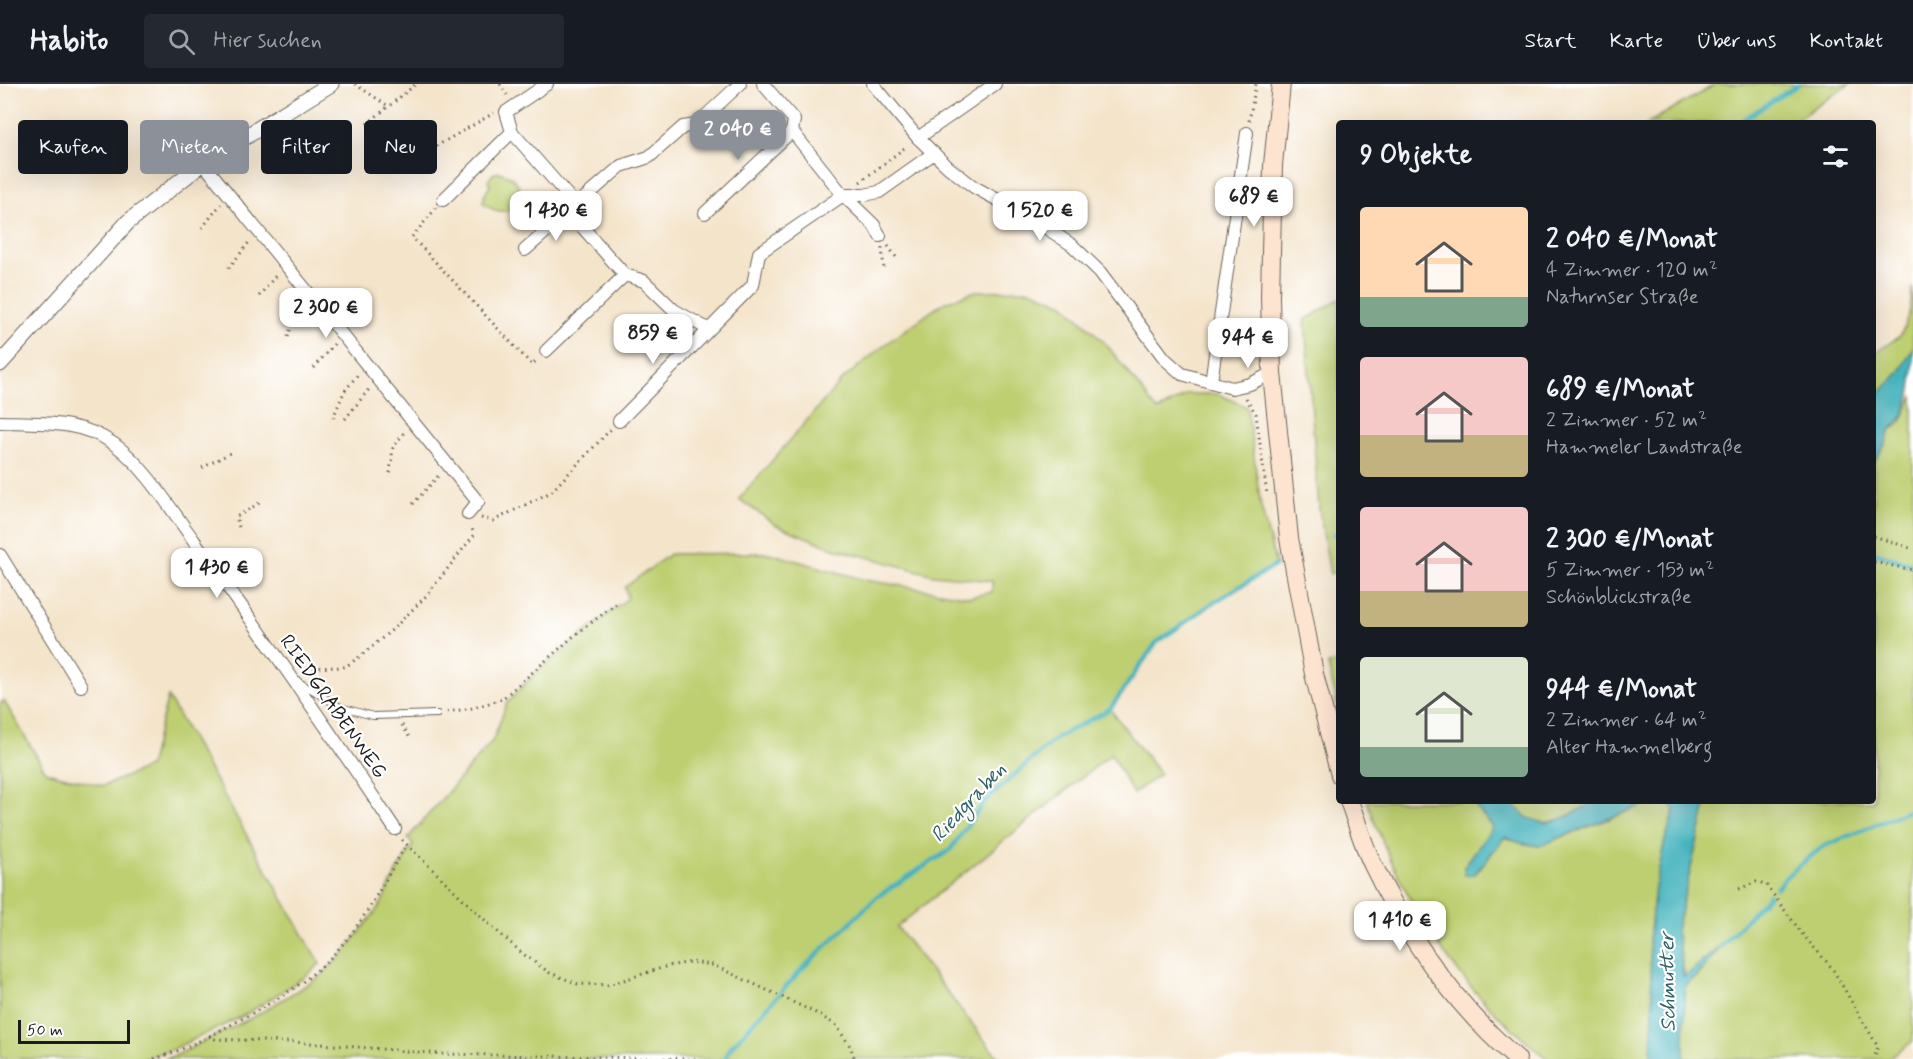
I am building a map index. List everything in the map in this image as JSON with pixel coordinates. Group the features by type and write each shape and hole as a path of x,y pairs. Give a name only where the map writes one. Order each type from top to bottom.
{"main road":[{"path":"1281,84 1273,165 1270,297 1272,373 1289,538 1306,647 1336,760"},
{"path":"1350,804 1372,864 1406,930 1446,987 1488,1034 1517,1059"}],"street":[{"path":"249,134 331,84"},
{"path":"547,84 506,112 512,132 568,196 568,211 625,275 644,281 674,310 708,329"},
{"path":"525,250 621,166 649,157 683,127 696,124 740,84"},
{"path":"705,213 792,131 794,120 763,84"},
{"path":"873,84 918,138 974,187 1031,218 1072,244 1100,272 1165,359 1182,374 1232,388 1250,384 1272,373"},
{"path":"918,138 995,84"},
{"path":"792,131 843,195 874,225 880,236"},
{"path":"443,200 512,132"},
{"path":"1211,382 1247,133"},
{"path":"619,421 753,285 759,253 843,195 879,192 934,153"},
{"path":"0,364 128,222 188,174"},
{"path":"211,174 478,502 468,514"},
{"path":"546,351 625,275"},
{"name":"RIEDGRABENWEG","path":"0,422 66,424 99,436 135,463 176,516 395,829"},
{"path":"0,555 81,686"}],"lane":[{"path":"291,678 340,707 373,716 437,714"}],"path":[{"path":"355,84 388,106"},
{"path":"372,120 416,84"},
{"path":"1247,133 1256,84"},
{"path":"437,146 496,112 506,112"},
{"path":"843,195 918,138"},
{"path":"202,228 228,195"},
{"path":"443,200 412,237 532,365 546,351"},
{"path":"229,268 258,232"},
{"path":"880,236 896,257"},
{"path":"880,236 884,270"},
{"path":"259,296 284,264"},
{"path":"288,337 303,288"},
{"path":"314,368 342,335"},
{"path":"333,418 344,392 366,365"},
{"path":"345,419 377,379"},
{"path":"468,514 493,521 551,492 619,421"},
{"path":"390,473 393,448 412,422"},
{"path":"202,468 232,452"},
{"path":"413,504 447,465"},
{"path":"239,527 236,518 261,502"},
{"path":"320,667 345,667 393,629 426,596 474,535 468,514"},
{"path":"1876,537 1913,549"},
{"path":"1876,562 1913,570"},
{"path":"437,714 473,708 502,699 560,648 616,604"},
{"path":"154,1059 177,1052 274,1001 322,967 361,922 406,845 523,954 550,972 578,984 608,985 668,966 691,962 713,965 814,1012 836,1025 850,1046 855,1059"},
{"path":"1739,889 1758,881 1767,886 1803,935 1832,968 1878,1047 1874,1059"},
{"path":"209,1036 215,1039 309,1043 442,1054 697,1059"}],"green space":[{"path":"1716,84 1850,84 1796,120 1653,120"},
{"path":"499,172 515,181 529,205 523,207 513,204 512,210 500,211 483,203 490,186 488,180 493,174"},
{"path":"1913,287 1913,348 1899,373 1876,396 1876,353 1901,335 1909,314"},
{"path":"1030,290 1064,304 1106,344 1158,411 1188,394 1218,394 1247,407 1261,507 1276,565 1214,602 1156,643 1110,709 1160,774 1133,794 1111,754 897,927 999,1059 164,1059 179,1054 255,1016 320,977 343,954 381,904 413,845 408,838 493,740 507,703 534,674 628,598 625,587 670,554 769,553 865,580 970,597 992,592 992,581 934,575 833,548 776,525 739,499 841,381 883,346 943,303 976,291"},
{"path":"1336,301 1336,572 1330,574 1319,508 1305,320"},
{"path":"1913,396 1913,1041 1887,1059 1684,1059 1685,985 1697,977 1721,945 1685,977 1676,930 1706,804 1876,804 1876,459 1886,443 1890,430 1900,424"},
{"path":"1336,663 1336,699 1328,664"},
{"path":"168,697 320,964 303,978 245,1015 171,1050 141,1059 0,1059 0,703 4,701 46,772 103,786 149,767"},
{"path":"1368,804 1474,804 1493,827 1464,867 1475,874 1505,837 1520,843 1539,846 1620,815 1641,804 1669,804 1675,808 1665,840 1655,887 1649,940 1653,1013 1651,1059 1547,1059 1487,1004 1444,952 1413,904"},
{"path":"1512,804 1591,804 1571,815 1553,821 1535,821 1526,817"}],"water":[{"path":"1913,348 1912,382 1907,404 1898,423 1890,430 1886,443 1876,459 1876,396 1899,373"},
{"path":"1474,804 1512,804 1528,818 1545,823 1564,818 1590,804 1645,804 1539,846 1520,843 1505,837 1475,874 1465,875 1464,867 1493,827"},
{"name":"Schmutter","path":"1669,804 1706,804 1676,930 1684,977 1724,943 1701,971 1685,985 1684,1059 1651,1059 1653,1013 1649,940 1655,887 1665,840 1675,809"}],"waterway":[{"name":"Riedgraben","path":"1743,120 1799,84"},
{"path":"1876,553 1913,565"},
{"name":"Riedgraben","path":"725,1059 730,1048 802,969 878,896 950,850 984,802 1056,738 1110,709 1156,643 1214,602 1276,565"},
{"path":"1776,888 1822,847 1913,809"},
{"path":"1721,946 1769,895"}]}
